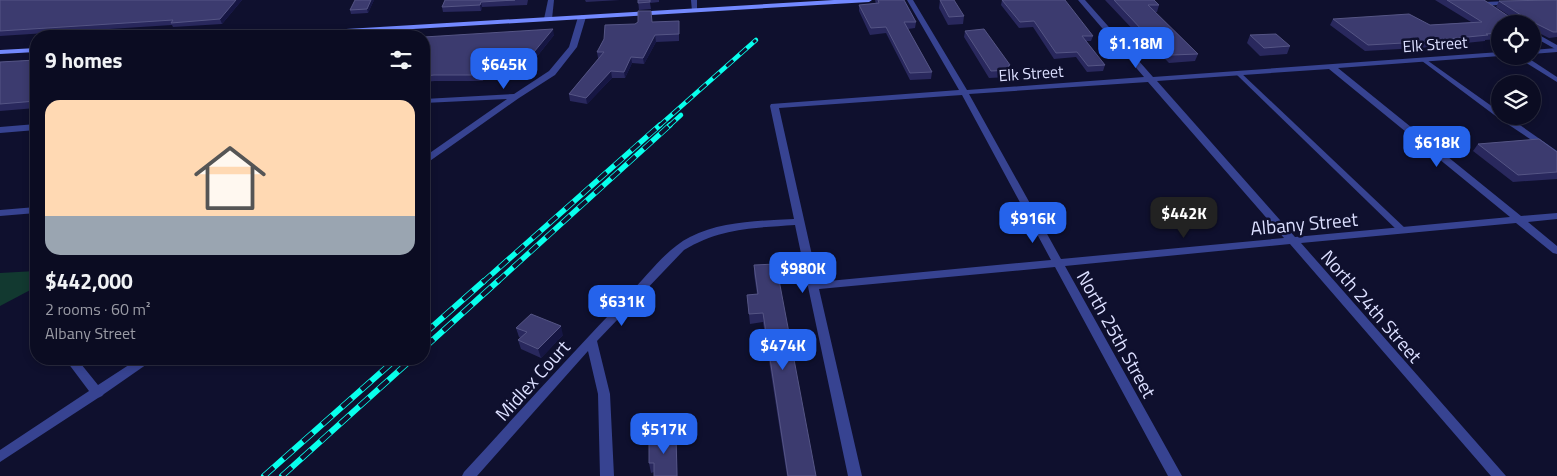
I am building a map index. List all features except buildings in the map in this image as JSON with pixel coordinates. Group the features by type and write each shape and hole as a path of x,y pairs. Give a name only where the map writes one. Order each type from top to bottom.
{"street":[{"path":"548,19 551,0"},
{"path":"694,0 695,11"},
{"path":"363,30 869,0"},
{"name":"North 25th Street","path":"910,0 964,92 1175,476"},
{"name":"North 24th Street","path":"1081,0 1499,476"},
{"path":"430,157 552,73 573,47 582,17"},
{"path":"1541,51 1557,49"},
{"path":"0,52 30,50"},
{"name":"Elk Street","path":"800,222 774,106 1491,55"},
{"path":"1534,65 1557,80"},
{"path":"1332,66 1557,251"},
{"path":"430,101 516,96"},
{"path":"0,130 30,128"},
{"path":"0,213 30,210"},
{"name":"Albany Street","path":"814,286 1557,216"},
{"path":"800,222 855,476"},
{"name":"Midlex Court","path":"470,476 591,340 680,248 694,238 723,228 800,222"},
{"path":"591,340 604,394 607,476"},
{"path":"76,365 98,393"},
{"path":"0,457 138,365"}],"lane":[{"path":"1477,0 1492,9"},
{"path":"1484,4 1519,2"},
{"path":"1541,39 1557,49"},
{"path":"1424,60 1491,108"},
{"path":"1238,73 1403,231"},
{"path":"1515,125 1557,155"}],"green space":[{"path":"30,271 30,290 0,306 0,273"}],"railway":[{"path":"659,126 756,40"},
{"path":"669,126 681,115"},
{"path":"483,282 660,125"},
{"path":"497,282 670,125"},
{"path":"430,329 484,281"},
{"path":"430,343 498,281"},
{"path":"264,476 389,365"},
{"path":"282,476 405,365"}]}
